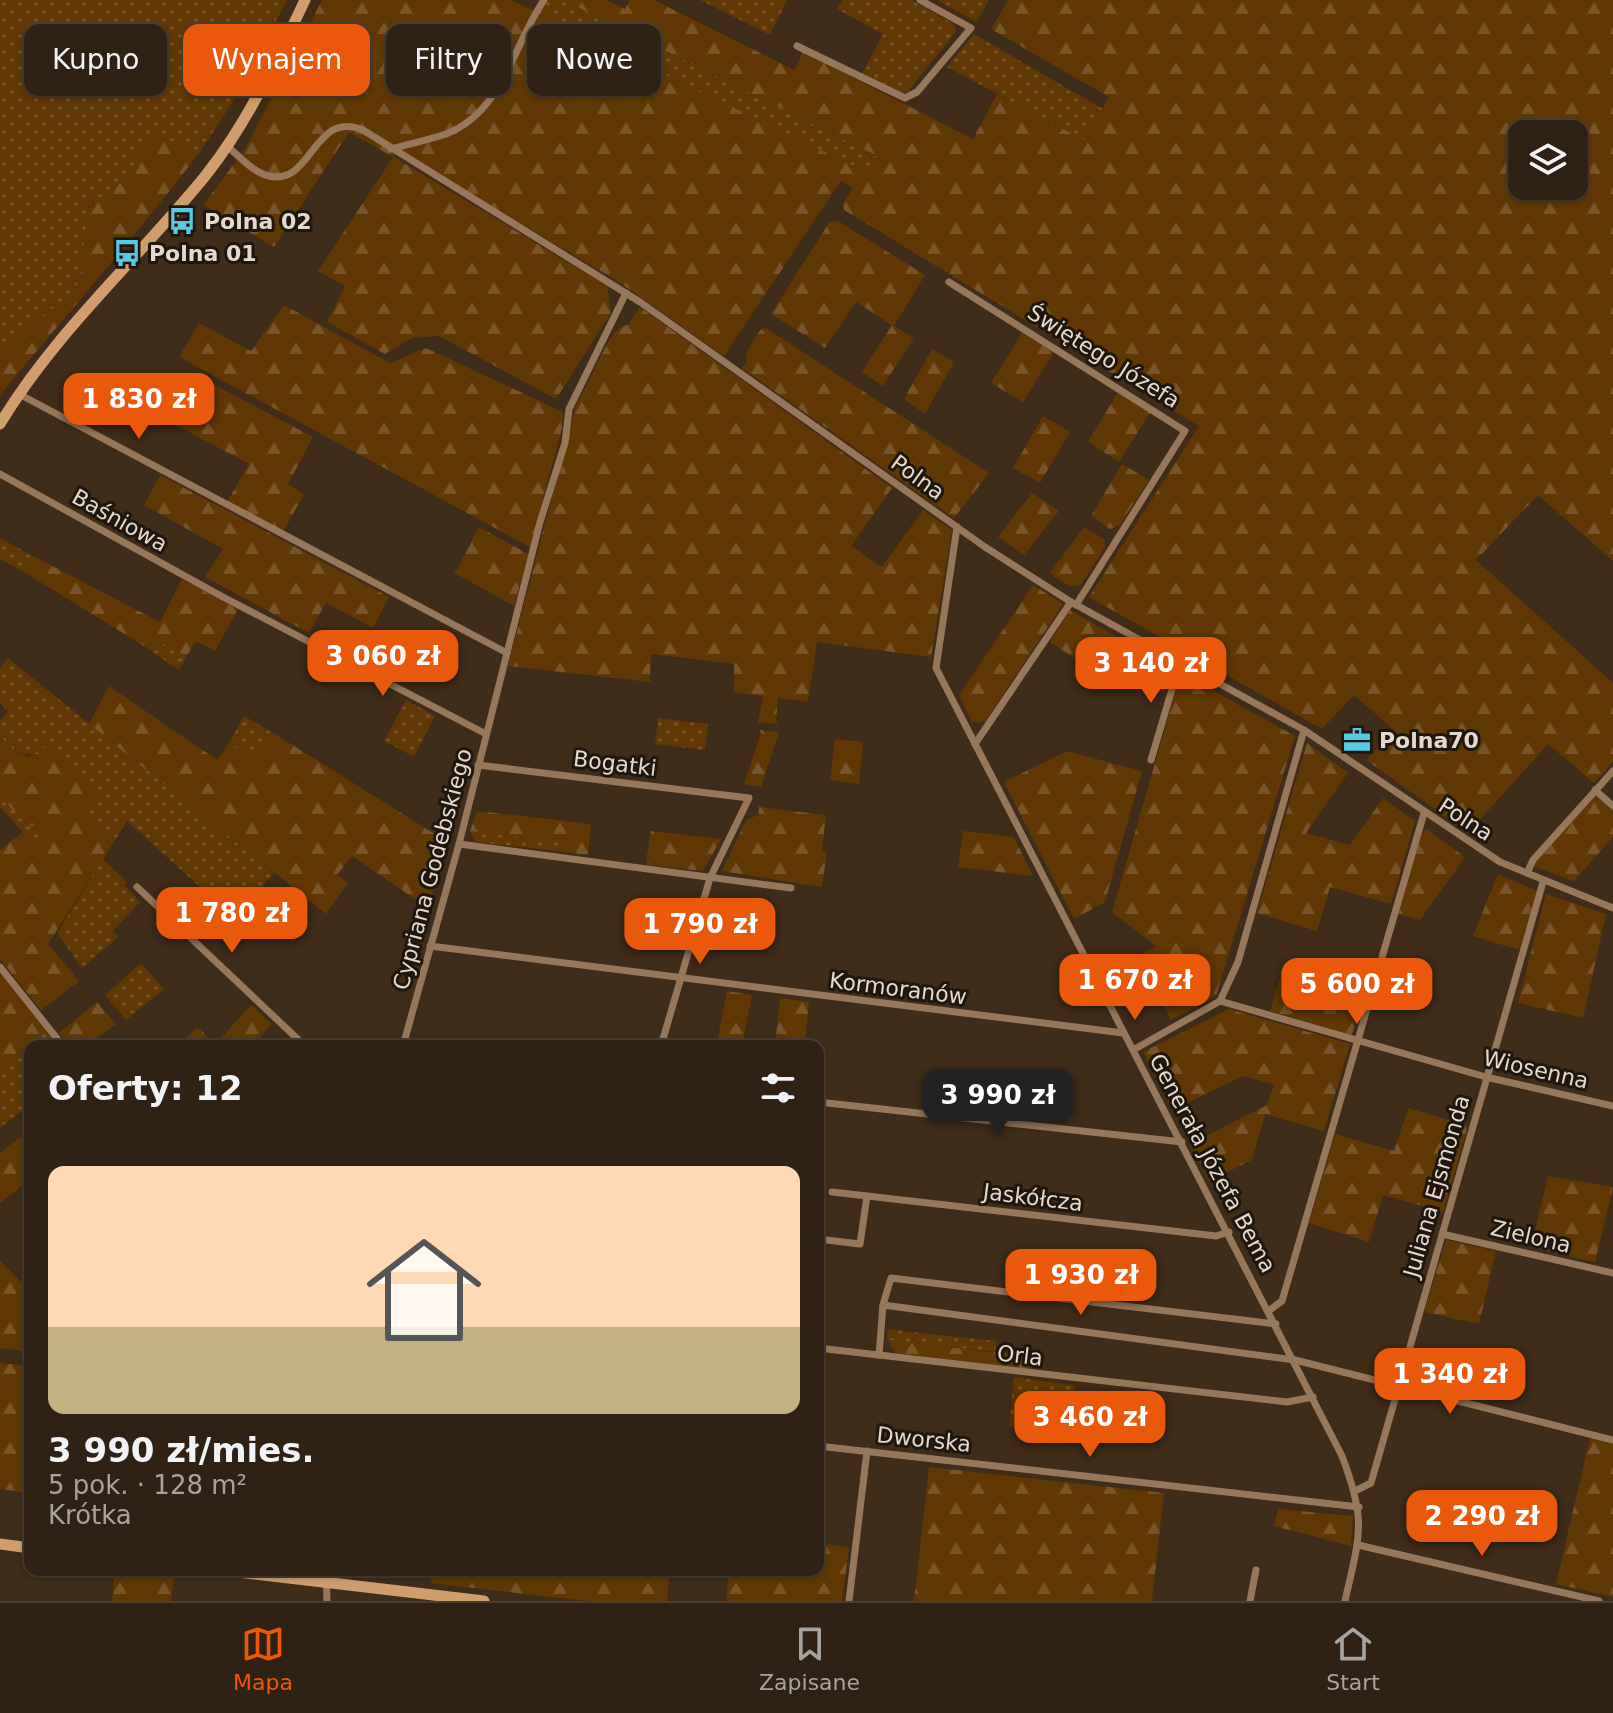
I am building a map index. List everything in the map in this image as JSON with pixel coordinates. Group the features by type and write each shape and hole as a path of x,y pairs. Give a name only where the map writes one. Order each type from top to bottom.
{"main road":[{"path":"0,424 19,394 227,146 261,90 305,0"},
{"path":"0,1544 24,1547"},
{"path":"326,1576 397,1596 484,1601"}],"street":[{"path":"391,149 447,133 469,121 490,101 544,0"},
{"path":"797,46 902,98 917,92 971,28 920,0"},
{"name":"Polna","path":"227,146 267,176 292,172 325,135 342,125 363,130 626,293 957,527 1074,604 1181,659 1304,730 1476,848 1543,882 1613,908"},
{"name":"Świętego Józefa","path":"949,282 1185,431 1074,604"},
{"name":"Cypriana Godebskiego","path":"405,1040 565,443 569,409 626,293"},
{"path":"19,394 507,653"},
{"name":"Baśniowa","path":"0,474 223,597 486,734"},
{"name":"Generała Józefa Bema","path":"957,527 936,668 1123,1033 1270,1310 1313,1397 1355,1491 1359,1507"},
{"path":"975,744 1074,604"},
{"path":"1151,760 1181,659"},
{"path":"1133,1050 1220,1001 1238,962 1304,730"},
{"name":"Bogatki","path":"478,765 749,798 710,878"},
{"path":"1527,873 1533,860 1613,771"},
{"path":"1595,790 1613,806"},
{"path":"1270,1310 1282,1301 1424,813"},
{"path":"459,844 791,888"},
{"path":"663,1040 710,878"},
{"name":"Juliana Ejsmonda","path":"1355,1491 1371,1483 1543,882"},
{"path":"137,887 299,1040"},
{"name":"Kormoranów","path":"430,946 1123,1033"},
{"path":"0,967 58,1040"},
{"name":"Wiosenna","path":"1220,1001 1486,1077 1613,1106"},
{"path":"824,1103 1182,1142"},
{"name":"Jaskółcza","path":"832,1192 1216,1236 1229,1232"},
{"path":"824,1240 860,1244 867,1196"},
{"name":"Zielona","path":"1442,1234 1613,1273"},
{"path":"879,1355 883,1305 891,1278 1276,1324"},
{"path":"883,1305 1295,1360 1613,1440"},
{"name":"Orla","path":"824,1349 1287,1402 1313,1397"},
{"name":"Dworska","path":"824,1447 1359,1507"},
{"path":"849,1601 867,1451"},
{"path":"1345,1601 1358,1545 1359,1507"},
{"path":"1358,1545 1599,1601"},
{"path":"1250,1601 1256,1570"},
{"path":"326,1576 327,1601"}],"green space":[{"path":"0,0 287,0 275,24 183,24 183,96 236,96 200,152 149,133 121,182 104,196 93,200 88,208 80,279 73,291 0,354"},
{"path":"322,0 511,0 561,24 527,24 527,96 661,96 661,73 866,172 877,156 661,49 661,24 611,24 563,0 606,0 625,9 630,0 654,0 794,70 803,52 973,139 997,94 1084,140 1109,97 991,29 1008,0 1613,0 1613,561 1538,495 1476,560 1613,683 1613,762 1594,783 1548,744 1468,833 1366,760 1394,730 1354,695 1322,729 1089,597 1199,426 844,210 843,203 853,188 841,181 724,356 616,280 397,150 394,157 607,286 611,313 556,399 439,336 412,338 385,354 327,322 345,286 318,271 393,157 349,132 274,247 203,205 245,149 272,96 370,96 370,24 310,24"},
{"path":"548,0 563,0 611,24 560,24 539,14"},
{"path":"700,0 787,0 770,35"},
{"path":"842,0 911,0 954,24 956,32 908,91 900,93 862,74 883,34 837,9"},
{"path":"937,0 989,0 976,22"},
{"path":"974,34 1103,109 1084,140 947,67"},
{"path":"661,49 878,157 866,172 661,73"},
{"path":"149,132 200,152 0,395 0,354 73,291 80,279 88,209 93,200 104,196 121,182"},
{"path":"838,221 925,275 894,326 914,338 883,386 862,372 892,325 856,302 825,348 771,314 829,223"},
{"path":"284,305 390,363 426,348 563,412 562,428 530,547 179,357 199,323 251,351"},
{"path":"640,307 892,488 851,546 882,567 923,510 952,530 931,657 817,642 808,702 778,698 776,721 779,724 758,722 763,696 734,693 734,664 651,654 650,682 508,666 575,408 609,340 619,328 629,324"},
{"path":"766,328 989,473 954,518 742,368 747,361 746,353 760,330"},
{"path":"1022,333 1054,352 1023,402 991,383"},
{"path":"932,349 954,362 925,414 904,399"},
{"path":"200,377 313,437 288,484 304,494 283,532 227,502 249,464 176,425"},
{"path":"1118,392 1151,411 1119,462 1088,442"},
{"path":"1043,416 1070,432 1040,483 1013,468"},
{"path":"1122,464 1149,480 1119,526 1110,529 1091,516"},
{"path":"160,475 389,597 373,628 326,603 309,633 205,577 223,549 144,505"},
{"path":"1032,493 1059,511 1024,555 998,537"},
{"path":"479,527 528,554 514,606 455,573"},
{"path":"1084,527 1104,539 1105,547 1081,585 1071,587 1050,573"},
{"path":"0,538 31,555 22,571 0,559"},
{"path":"31,555 160,622 182,579 238,609 215,651 196,641 186,657 167,644 144,646 22,571"},
{"path":"1033,585 1063,604 985,722 972,722 959,695"},
{"path":"1070,610 1172,669 1164,693 1105,678 1050,642"},
{"path":"167,644 186,657 179,670 144,646"},
{"path":"8,658 274,873 234,918 127,821 112,845 85,820 99,795 34,755 17,753 0,737 0,722 8,711 0,703 0,668"},
{"path":"1181,673 1295,736 1216,996 1171,1020 1138,957 1156,946 1112,912"},
{"path":"109,686 217,760 229,743 255,760 275,734 446,841 428,908 352,856 337,875 348,883 326,914 89,724"},
{"path":"406,700 435,716 414,757 384,741"},
{"path":"244,716 275,734 255,760 229,743"},
{"path":"658,718 708,724 705,750 655,744"},
{"path":"759,730 779,732 761,787 744,784 761,733"},
{"path":"0,737 17,753 29,757 46,746 100,795 85,820 112,845 48,944 79,981 41,1010 0,959 0,850 23,832 35,847 43,836 34,826 27,826 0,796"},
{"path":"835,739 863,742 859,784 830,780"},
{"path":"1307,743 1348,773 1306,833 1350,845 1383,798 1415,821 1391,904 1330,887 1317,931 1257,913"},
{"path":"1067,751 1142,771 1105,902 1074,919 1004,782"},
{"path":"1596,795 1613,811 1613,837 1574,881 1532,866"},
{"path":"0,796 27,826 34,826 43,836 36,847 0,807"},
{"path":"759,807 826,815 822,851 827,852 822,887 722,871 746,820 758,815"},
{"path":"477,811 591,824 588,855 558,851 559,842 470,831"},
{"path":"1427,829 1465,857 1420,920 1398,914 1422,832"},
{"path":"470,831 559,842 558,851 475,842"},
{"path":"651,831 721,839 703,871 649,865 646,861"},
{"path":"963,831 1014,837 1033,876 958,867"},
{"path":"103,859 127,882 124,885 140,902 113,931 118,937 82,968 57,933"},
{"path":"1498,874 1537,891 1519,950 1473,936"},
{"path":"1546,894 1606,914 1583,1018 1518,1003"},
{"path":"141,963 164,989 126,1020 105,995"},
{"path":"1283,968 1365,991 1352,1035 1270,1011"},
{"path":"0,972 46,1030 34,1040 24,1040 24,1048 0,1068"},
{"path":"727,991 752,995 743,1040 717,1040"},
{"path":"780,998 809,1002 806,1040 776,1040"},
{"path":"97,1002 116,1024 94,1040 65,1040 59,1033"},
{"path":"251,1005 272,1024 257,1040 220,1040"},
{"path":"1229,1009 1350,1044 1324,1131 1265,1114 1252,1160 1209,1181 1190,1144 1267,1105 1274,1084 1243,1076 1173,1110 1143,1052"},
{"path":"198,1027 210,1040 183,1040"},
{"path":"46,1030 54,1040 34,1040"},
{"path":"24,1048 24,1109 0,1128 0,1068"},
{"path":"1408,1108 1468,1126 1443,1212 1383,1195 1369,1242 1309,1223 1335,1134 1394,1151"},
{"path":"20,1137 24,1142 24,1184 0,1203 0,1153"},
{"path":"1548,1176 1613,1187 1595,1262 1531,1247"},
{"path":"1446,1240 1496,1251 1479,1324 1424,1312"},
{"path":"0,1261 24,1285 24,1351 0,1348"},
{"path":"887,1329 997,1341 995,1352 887,1340"},
{"path":"887,1340 1034,1357 1032,1370 896,1353"},
{"path":"0,1363 24,1365 24,1492 0,1489"},
{"path":"1014,1377 1075,1386 1070,1433 1009,1426"},
{"path":"1590,1438 1613,1444 1613,1597 1556,1584"},
{"path":"929,1467 1164,1493 1152,1601 914,1601"},
{"path":"1278,1509 1353,1516 1351,1546 1274,1526"},
{"path":"824,1544 849,1547 842,1601 726,1601 728,1576 824,1576"},
{"path":"114,1576 174,1576 171,1601 112,1601"},
{"path":"432,1576 669,1576 667,1601 586,1601 431,1583"}],"place":[{"name":"Polna 02","path":"182,221"},
{"name":"Polna 01","path":"127,253"},
{"name":"Polna70","path":"1357,740"}]}
